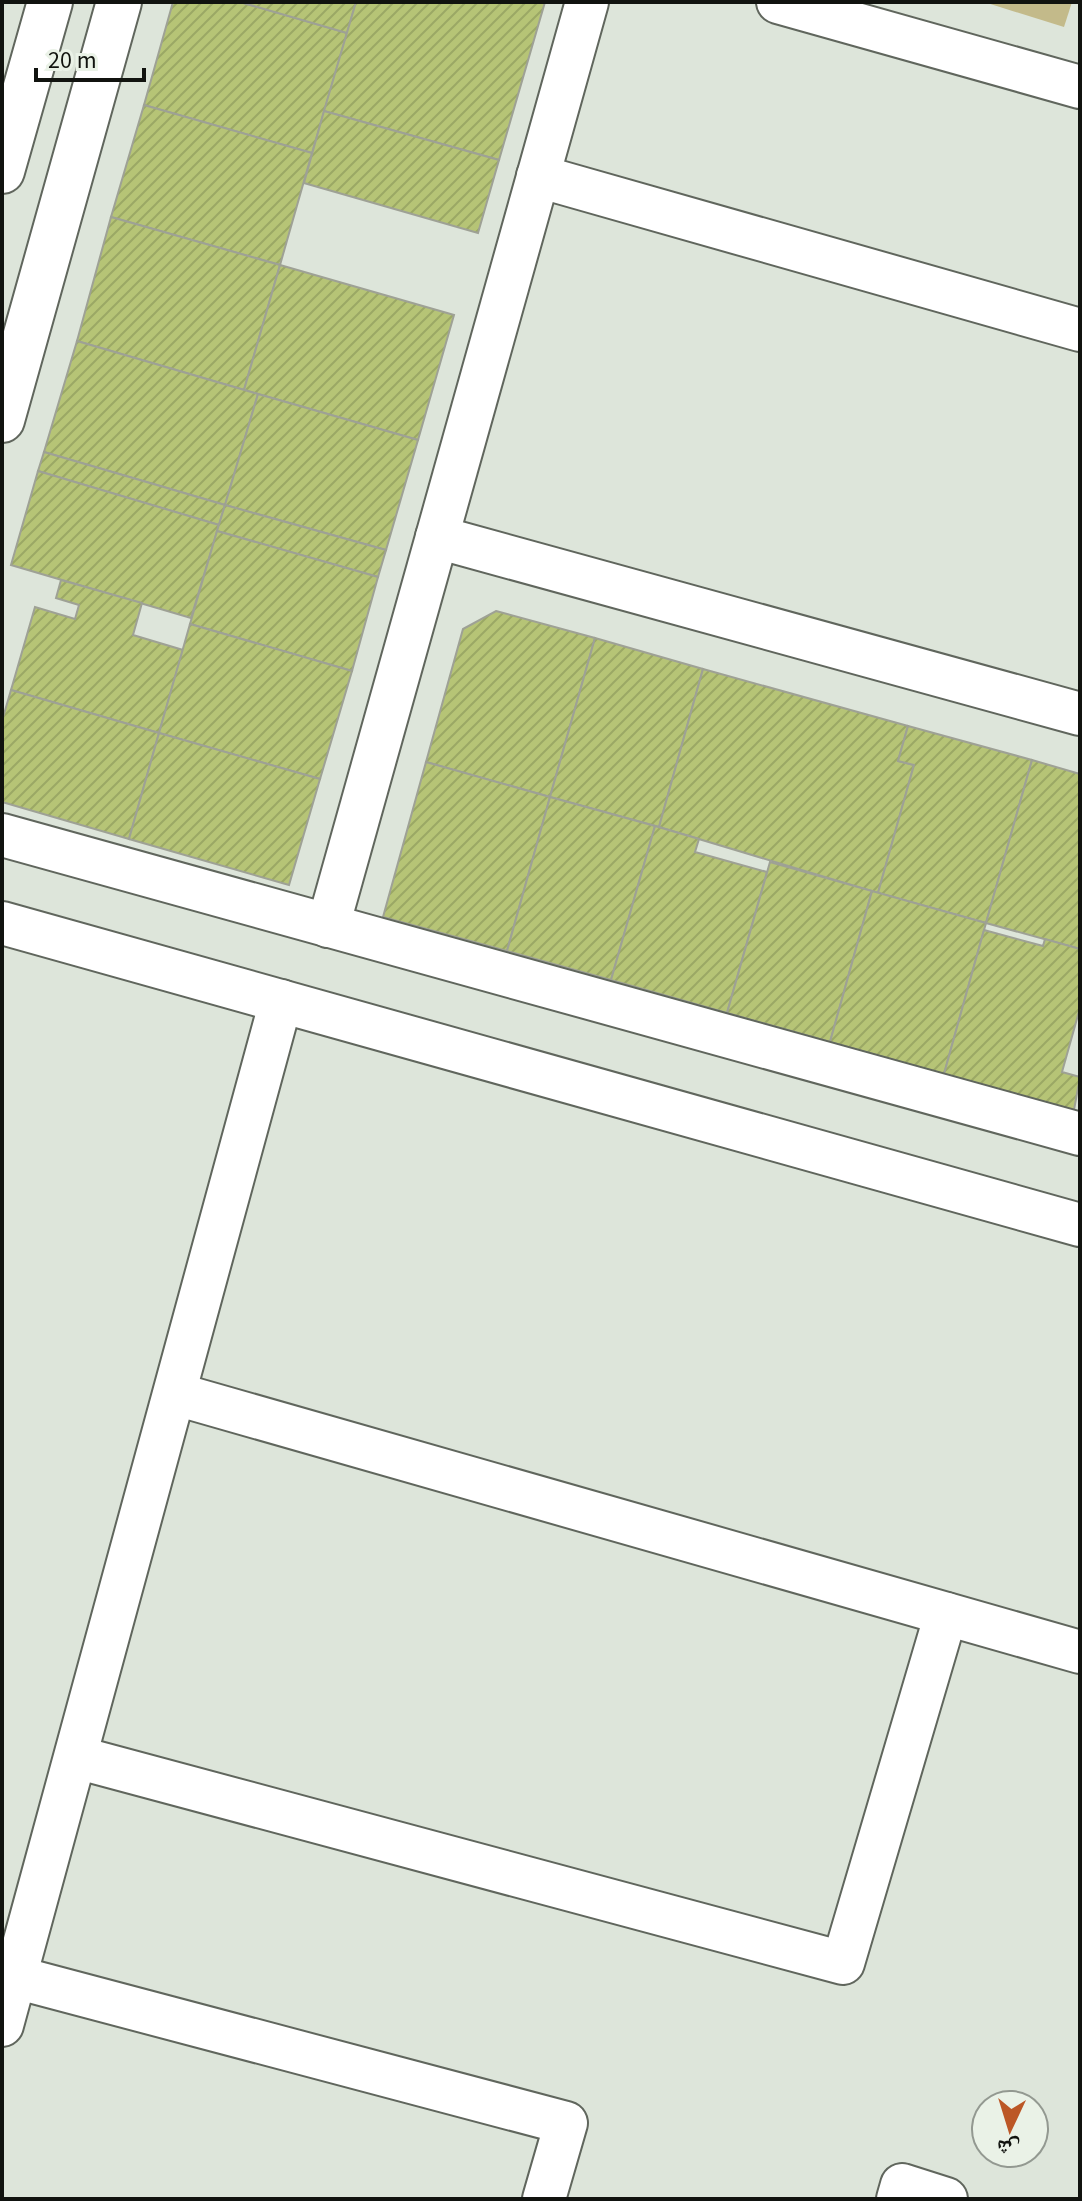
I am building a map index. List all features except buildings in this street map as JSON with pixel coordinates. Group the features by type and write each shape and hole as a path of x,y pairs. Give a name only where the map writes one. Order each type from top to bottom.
{"street":[{"path":"2,171 50,2"},
{"path":"2,420 119,2"},
{"path":"328,926 587,2"},
{"path":"778,2 1080,87"},
{"path":"538,176 1080,330"},
{"path":"437,537 1080,714"},
{"path":"2,835 1080,1134"},
{"path":"2,923 1080,1225"},
{"path":"2,2025 281,1001"},
{"path":"176,1394 1080,1652"},
{"path":"76,1757 843,1963 946,1614"},
{"path":"15,1977 566,2123 544,2199"},
{"path":"898,2199 902,2185 946,2199"}],"shaded area":[{"path":"984,2 1072,2 1064,27"}]}
